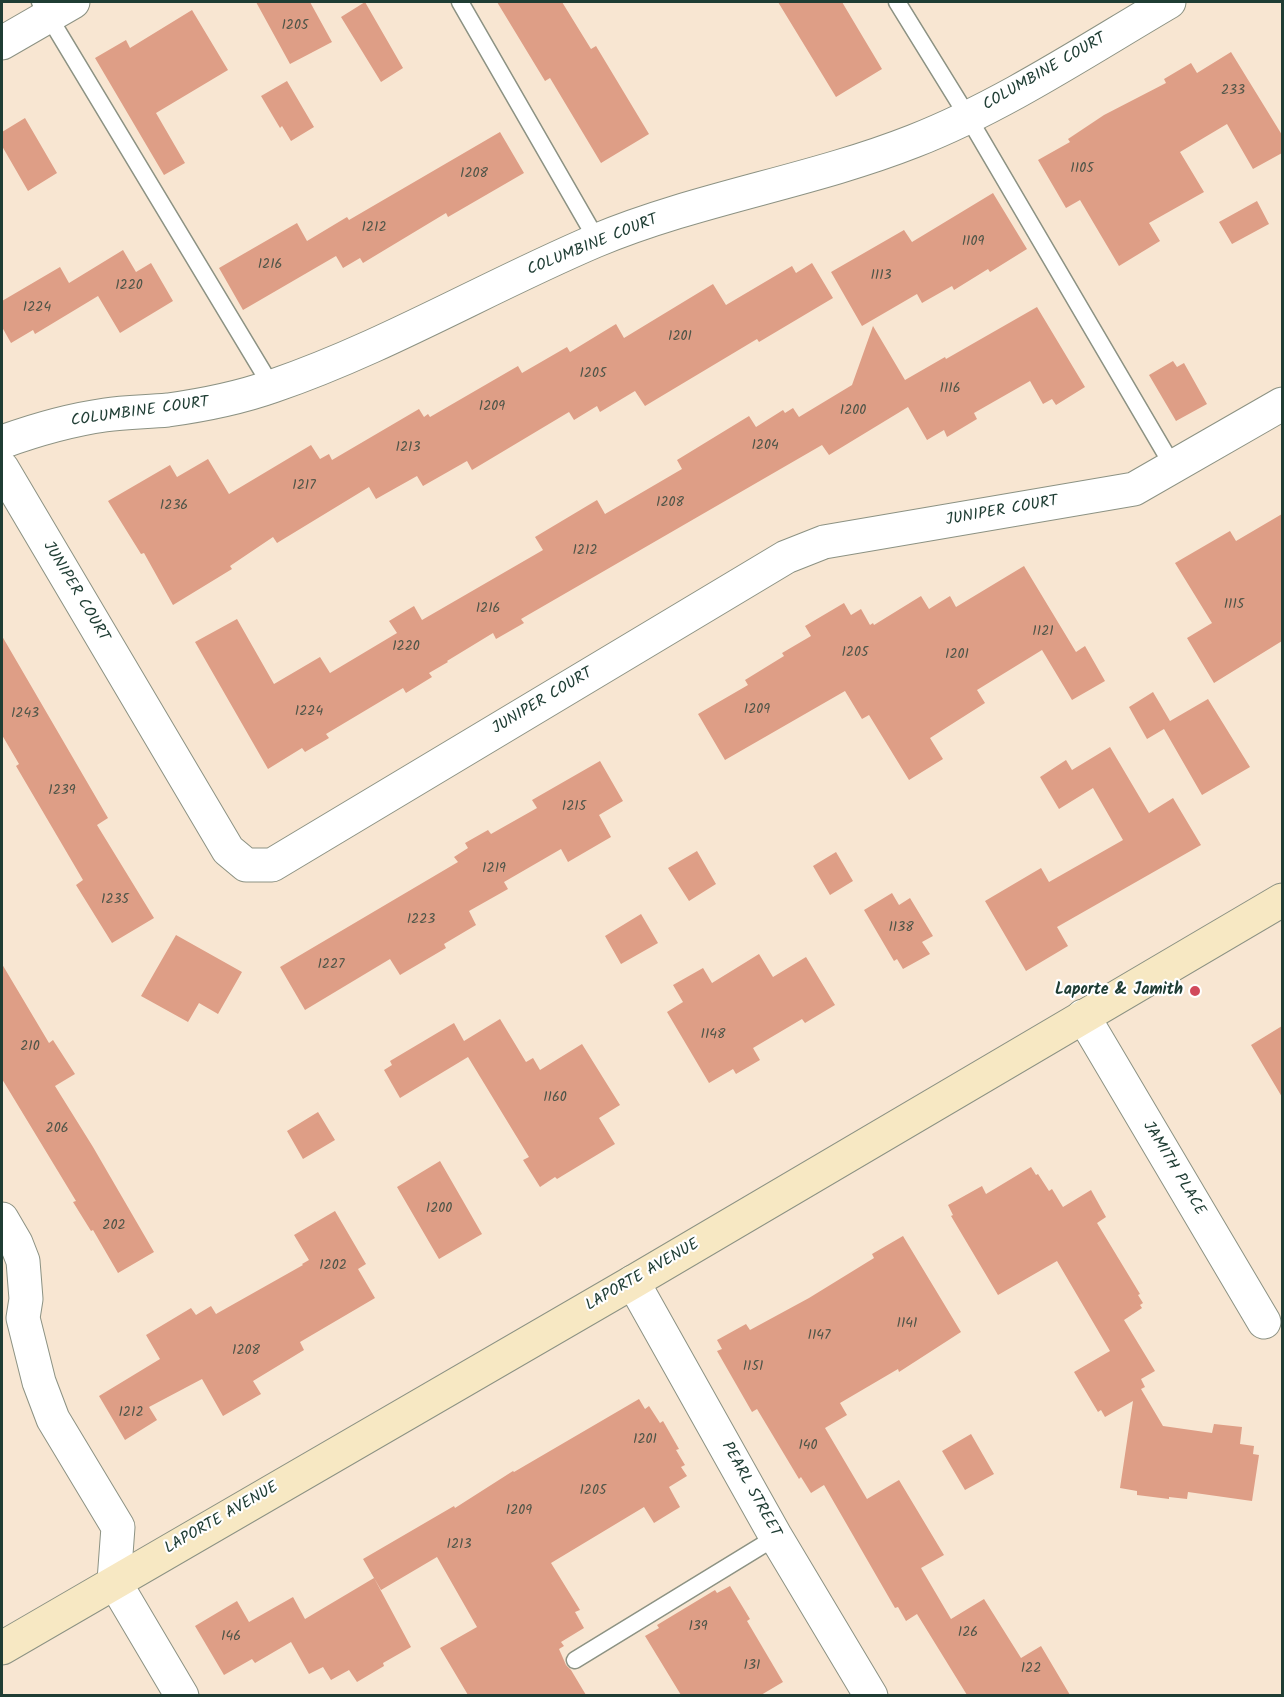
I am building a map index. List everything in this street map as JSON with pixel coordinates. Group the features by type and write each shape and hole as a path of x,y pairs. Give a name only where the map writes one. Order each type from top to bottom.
{"street":[{"name":"COLUMBINE COURT","path":"2,442 66,423 105,415 167,410 213,403 272,387 353,356 477,295 597,240 684,210 859,161 916,140 968,117 1014,92 1169,2"},
{"path":"2,43 53,6"},
{"name":"JUNIPER COURT","path":"2,468 228,850 246,865 272,865 786,557 824,542 1134,489 1282,404"},
{"name":"LAPORTE AVENUE","path":"2,1648 633,1282 1282,900"},
{"name":"JAMITH PLACE","path":"1083,1016 1263,1322"},
{"path":"2,1219 16,1243 22,1261 26,1299 23,1318 39,1382 53,1419 118,1527 114,1581 182,1695"},
{"name":"PEARL STREET","path":"633,1282 776,1537 871,1695"}],"lane":[{"path":"460,2 597,240"},
{"path":"897,2 968,117 1174,468"},
{"path":"53,6 272,387"},
{"path":"575,1659 776,1537"}],"building":[{"path":"256,2 310,2 332,42 290,64"},
{"path":"365,2 403,68 381,82 341,17"},
{"path":"497,2 562,2 591,49 596,46 649,134 601,163 550,78 545,81"},
{"path":"778,2 842,2 882,69 836,97"},
{"path":"192,10 228,70 156,113 185,163 164,175 95,58 126,40 130,48"},
{"path":"1231,52 1282,135 1282,153 1253,169 1227,124 1180,152 1204,192 1149,223 1160,241 1119,266 1080,200 1066,208 1038,160 1070,142 1068,139 1104,115 1166,83 1164,79 1191,63 1197,73"},
{"path":"287,81 314,127 291,141 282,126 280,128 261,96"},
{"path":"25,118 57,173 28,191 2,146 2,132"},
{"path":"500,132 524,173 448,217 446,213 363,263 360,258 343,268 336,256 243,310 219,268 297,223 307,241 347,217 349,220"},
{"path":"993,193 1027,249 990,272 988,269 954,290 952,286 922,303 917,294 862,326 831,272 904,230 912,242"},
{"path":"1257,201 1269,224 1232,244 1219,222"},
{"path":"123,250 136,272 151,263 173,301 120,333 98,296 35,334 33,330 11,343 2,327 2,301 60,267 69,283"},
{"path":"812,263 833,298 759,342 757,339 645,406 635,391 600,412 597,406 574,420 569,412 472,470 467,461 423,486 417,476 376,499 369,487 277,543 273,537 230,566 232,569 173,605 144,553 141,554 108,501 170,465 177,477 208,459 229,494 311,445 320,459 329,454 332,460 419,409 424,417 428,414 430,417 518,366 522,373 567,347 570,352 616,324 624,338 713,284 726,305 792,266 796,273"},
{"path":"1037,307 1085,387 1056,405 1052,399 1043,404 1030,381 974,413 977,419 947,437 944,430 927,440 908,407 829,455 822,445 521,619 524,623 496,639 493,633 429,673 432,677 406,693 403,688 326,734 329,738 305,752 302,748 268,769 195,642 237,619 274,684 320,657 330,673 397,633 389,621 414,606 422,620 543,550 535,537 597,500 605,514 682,469 677,460 749,416 756,427 783,410 785,413 793,408 799,417 852,385 873,326 905,380"},
{"path":"1173,361 1177,367 1184,363 1207,404 1176,421 1149,375"},
{"path":"1282,514 1282,641 1214,683 1187,638 1212,623 1175,563 1230,531 1236,541"},
{"path":"1024,566 1076,652 1085,646 1105,681 1072,700 1042,650 977,690 985,703 930,738 943,759 909,780 869,715 862,719 845,691 725,760 698,714 748,685 745,680 784,656 782,653 811,636 805,626 844,603 851,615 861,609 870,625 873,623 874,625 921,596 929,609 950,596 956,607"},
{"path":"2,636 108,818 97,825 154,918 112,943 76,885 83,880 16,766 19,764 2,735"},
{"path":"1153,692 1170,721 1208,699 1250,767 1202,795 1164,729 1147,739 1129,707"},
{"path":"1110,747 1149,813 1173,798 1201,845 1057,927 1068,946 1026,971 985,901 1041,868 1049,882 1123,840 1093,788 1059,809 1040,777 1066,760 1072,770"},
{"path":"600,761 623,801 599,815 611,837 568,862 561,849 504,882 508,889 469,911 476,925 444,944 446,948 400,975 390,959 305,1010 280,967 458,862 454,857 468,848 465,843 488,830 491,834 537,808 532,800"},
{"path":"697,851 716,884 689,901 668,868"},
{"path":"836,852 853,881 830,895 813,866"},
{"path":"892,893 899,905 910,898 933,936 922,942 930,954 903,969 897,959 894,961 864,910"},
{"path":"641,914 658,943 621,964 605,936"},
{"path":"176,935 242,972 218,1014 199,1003 188,1022 141,996"},
{"path":"759,954 773,977 806,957 835,1005 805,1023 802,1019 753,1048 760,1060 736,1074 733,1069 709,1083 667,1012 683,1002 673,985 703,968 712,983"},
{"path":"2,964 49,1043 53,1040 75,1074 55,1086 154,1252 118,1273 93,1230 91,1231 73,1202 76,1201 2,1079"},
{"path":"500,1019 526,1062 533,1058 540,1070 582,1044 620,1105 599,1118 615,1144 540,1187 523,1160 529,1157 468,1057 400,1098 384,1070 392,1065 390,1061 454,1023 464,1041"},
{"path":"1282,1026 1282,1097 1251,1045"},
{"path":"318,1112 335,1140 303,1159 287,1131"},
{"path":"440,1161 482,1234 439,1259 397,1187"},
{"path":"1031,1167 1049,1191 1052,1189 1063,1207 1091,1190 1106,1217 1097,1223 1140,1294 1138,1295 1143,1303 1140,1305 1142,1308 1124,1320 1155,1371 1141,1379 1145,1387 1141,1389 1163,1426 1212,1433 1214,1424 1242,1427 1240,1444 1254,1446 1253,1454 1259,1455 1252,1501 1188,1492 1187,1499 1169,1497 1169,1499 1137,1495 1137,1491 1120,1488 1133,1401 1105,1417 1101,1410 1098,1412 1074,1372 1110,1351 1057,1261 998,1295 951,1216 953,1215 948,1205 982,1186 986,1194"},
{"path":"335,1211 366,1264 358,1269 375,1298 300,1342 304,1350 253,1381 261,1394 223,1416 202,1379 149,1407 157,1420 125,1440 99,1396 160,1359 146,1335 191,1308 196,1315 211,1306 216,1314 303,1265 309,1260 294,1235"},
{"path":"903,1236 961,1332 899,1372 898,1369 840,1403 847,1415 825,1428 867,1499 899,1480 944,1555 921,1568 951,1619 984,1599 1021,1658 1041,1646 1070,1695 967,1695 917,1614 906,1621 898,1607 895,1608 824,1485 811,1493 801,1477 799,1479 757,1409 752,1412 717,1351 722,1349 717,1340 746,1324 750,1330 809,1298 874,1258 872,1254"},
{"path":"639,1399 645,1409 649,1406 660,1423 663,1421 679,1449 676,1450 685,1465 681,1467 687,1476 669,1487 680,1507 654,1523 644,1507 551,1563 580,1610 575,1612 584,1628 561,1642 564,1646 559,1649 566,1665 586,1695 468,1695 440,1648 477,1627 437,1557 381,1590 363,1559 454,1506 455,1508 513,1471"},
{"path":"971,1434 994,1474 965,1490 942,1451"},
{"path":"374,1578 411,1647 383,1663 384,1666 357,1682 349,1670 331,1680 323,1667 309,1674 291,1642 255,1663 252,1659 224,1675 195,1626 237,1601 249,1622 293,1597 305,1619"},
{"path":"730,1586 750,1619 747,1621 783,1682 761,1695 681,1695 645,1636 659,1628 657,1625 715,1590 717,1593"}],"place":[{"name":"Laporte & Jamith","path":"1195,991"}]}
